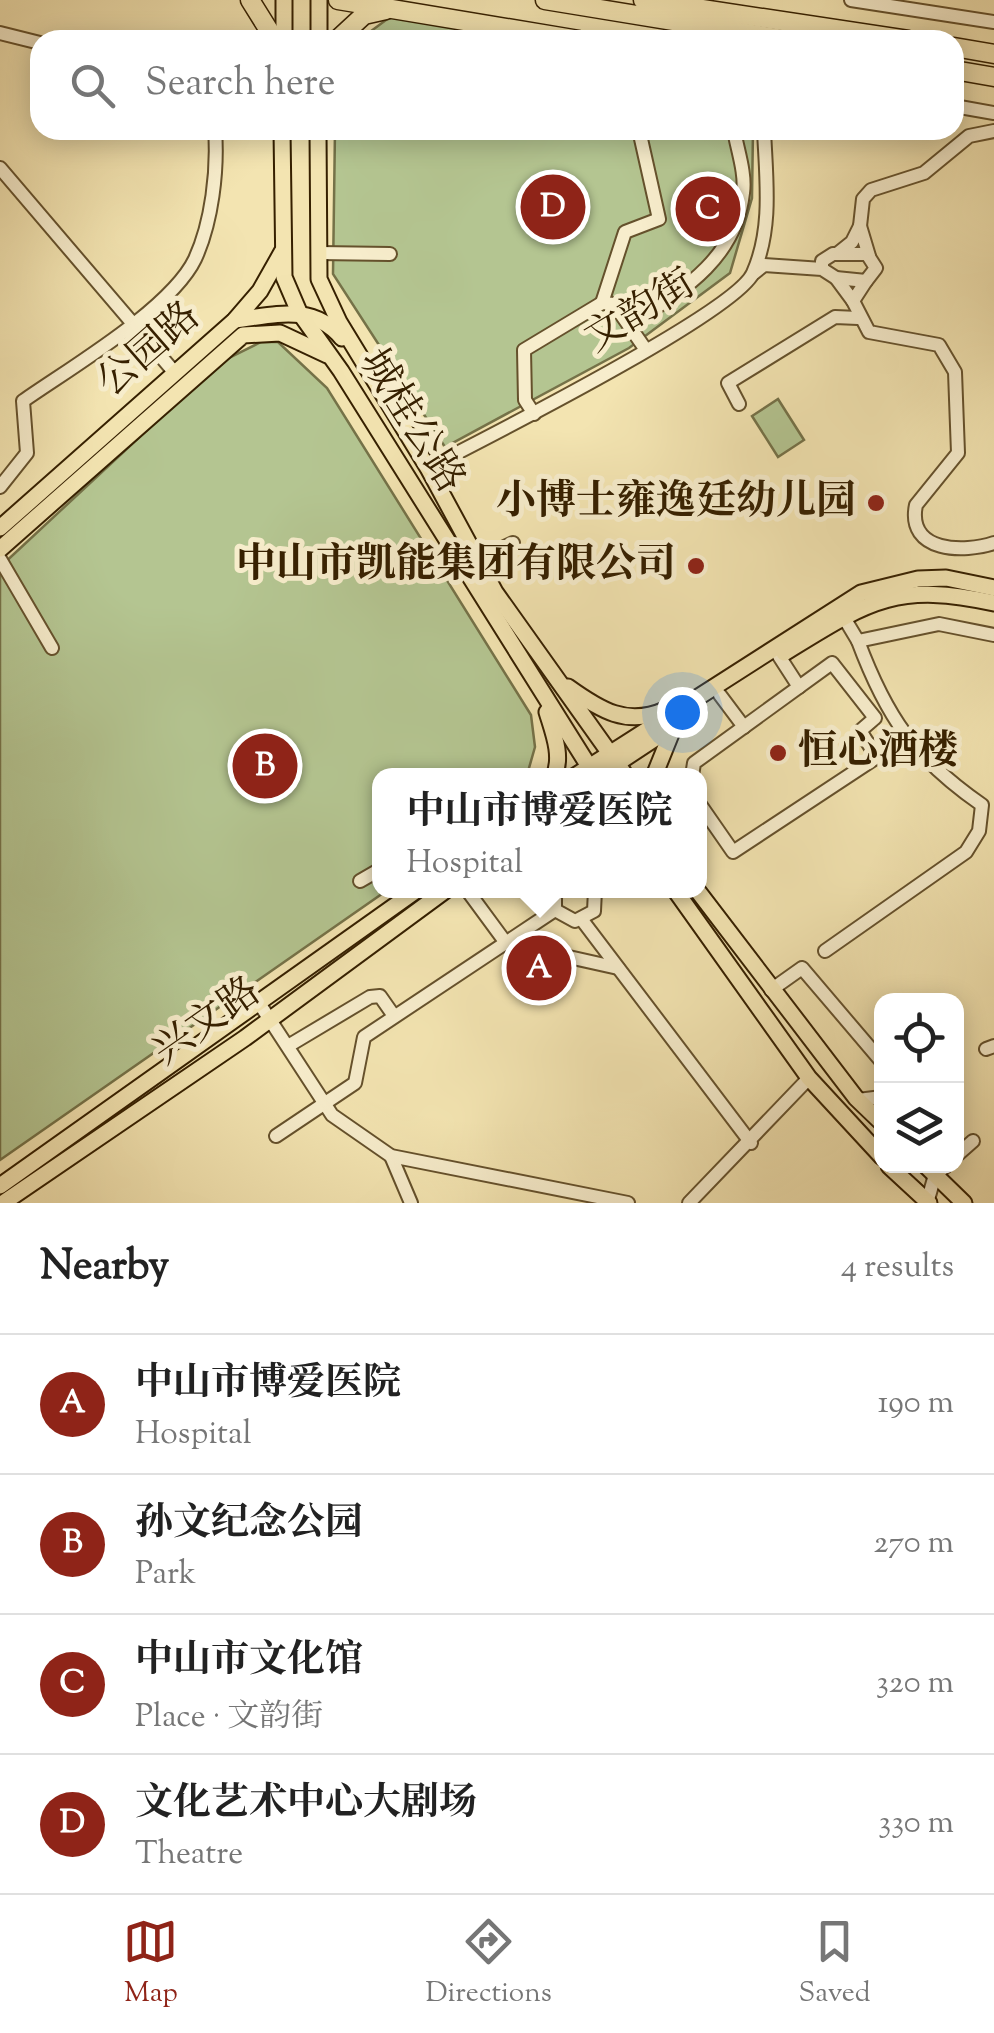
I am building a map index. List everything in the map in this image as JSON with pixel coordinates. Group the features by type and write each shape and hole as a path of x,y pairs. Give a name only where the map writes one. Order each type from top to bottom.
{"highway":[{"path":"250,0 269,30"},
{"path":"338,0 391,4 528,30"},
{"path":"545,0 810,30"},
{"path":"642,0 752,24"},
{"path":"708,0 766,30"},
{"path":"348,30 364,15 391,4"},
{"path":"736,30 752,24"},
{"path":"964,49 994,54"},
{"path":"964,72 994,77"}],"main road":[{"path":"284,0 284,30"},
{"path":"319,0 319,30"},
{"name":"城桂公路","path":"282,140 284,277 299,312 331,356 586,768"},
{"name":"城桂公路","path":"318,140 319,279 361,360 428,468 477,560 619,764"},
{"path":"235,320 260,291 282,252"},
{"path":"299,312 331,325 361,360"},
{"name":"公园路","path":"0,528 235,320 299,312"},
{"name":"公园路","path":"0,549 243,335 280,333 331,356"},
{"path":"619,764 834,607 876,588 946,578 994,588"},
{"path":"558,680 595,706 644,720 721,688 867,604 919,591 994,603"},
{"path":"619,764 721,688"},
{"path":"540,689 556,739 554,768"},
{"path":"655,768 676,725"},
{"name":"兴文路","path":"0,1186 407,898"},
{"name":"兴文路","path":"3,1203 270,1020 435,898"},
{"path":"681,898 809,1078 874,1148"},
{"path":"703,898 858,1100 874,1115"},
{"path":"896,1173 927,1202"},
{"path":"939,1173 964,1203"}],"street":[{"path":"851,0 994,20"},
{"path":"0,32 30,40"},
{"path":"964,108 994,113"},
{"path":"752,275 764,264 822,265 852,242 860,226 863,200 871,190 924,173 969,136 994,131"},
{"path":"0,487 27,453 23,401 133,324 194,260 212,197 215,140"},
{"path":"602,303 625,232 659,219 641,140"},
{"path":"628,325 698,279 734,232 743,184 736,140"},
{"name":"文韵街","path":"428,468 646,350 743,288 761,248 767,214 764,140"},
{"path":"0,168 175,373"},
{"path":"854,301 876,268 860,226"},
{"path":"761,248 766,258 822,265 854,301 858,318 869,332 939,345 954,372 958,452 916,506 919,532 932,544 964,552 994,542"},
{"path":"319,253 390,254"},
{"path":"837,254 869,256"},
{"path":"836,278 866,281"},
{"path":"534,414 525,400 524,350 602,303 614,304 646,350"},
{"path":"740,404 728,382 835,318 858,318"},
{"path":"477,560 513,543"},
{"path":"0,559 52,648"},
{"path":"825,951 966,852 979,831 988,803 950,783 912,744 880,700 858,640 843,616"},
{"path":"858,640 939,624 994,635"},
{"path":"779,656 799,687"},
{"path":"693,768 694,763 832,663 876,718 860,731 877,757 733,852 707,815"},
{"path":"721,688 744,727"},
{"path":"360,882 372,874"},
{"path":"473,898 506,943 618,968"},
{"path":"555,898 556,910 567,920 582,920 594,910 595,898"},
{"path":"276,1136 355,1083 364,1037 556,910"},
{"path":"582,920 750,1143"},
{"path":"772,990 802,968 874,1053"},
{"path":"288,1046 370,996 380,996 394,1016"},
{"path":"258,1003 332,1116 391,1156 628,1203"},
{"path":"689,1203 809,1078"},
{"path":"858,1100 874,1098"},
{"path":"964,1149 973,1141"},
{"path":"391,1156 412,1203"},
{"path":"927,1202 935,1173"},
{"path":"546,1203 549,1187"}],"green space":[{"path":"390,17 465,30 372,30"},
{"path":"335,140 753,140 752,198 730,273 629,348 445,447 333,274"},
{"path":"261,342 278,342 327,388 531,715 535,747 529,768 372,768 372,898 376,898 0,1160 0,567 219,363"},
{"path":"778,399 804,440 778,457 752,416"}],"place":[{"name":"文化艺术中心大剧场","path":"553,207"},
{"name":"中山市文化馆","path":"708,209"},
{"name":"小博士雍逸廷幼儿园","path":"876,503"},
{"name":"中山市凯能集团有限公司","path":"696,566"},
{"name":"恒心酒楼","path":"778,753"},
{"name":"孙文纪念公园","path":"265,766"},
{"name":"中山市博爱医院","path":"539,968"}]}
